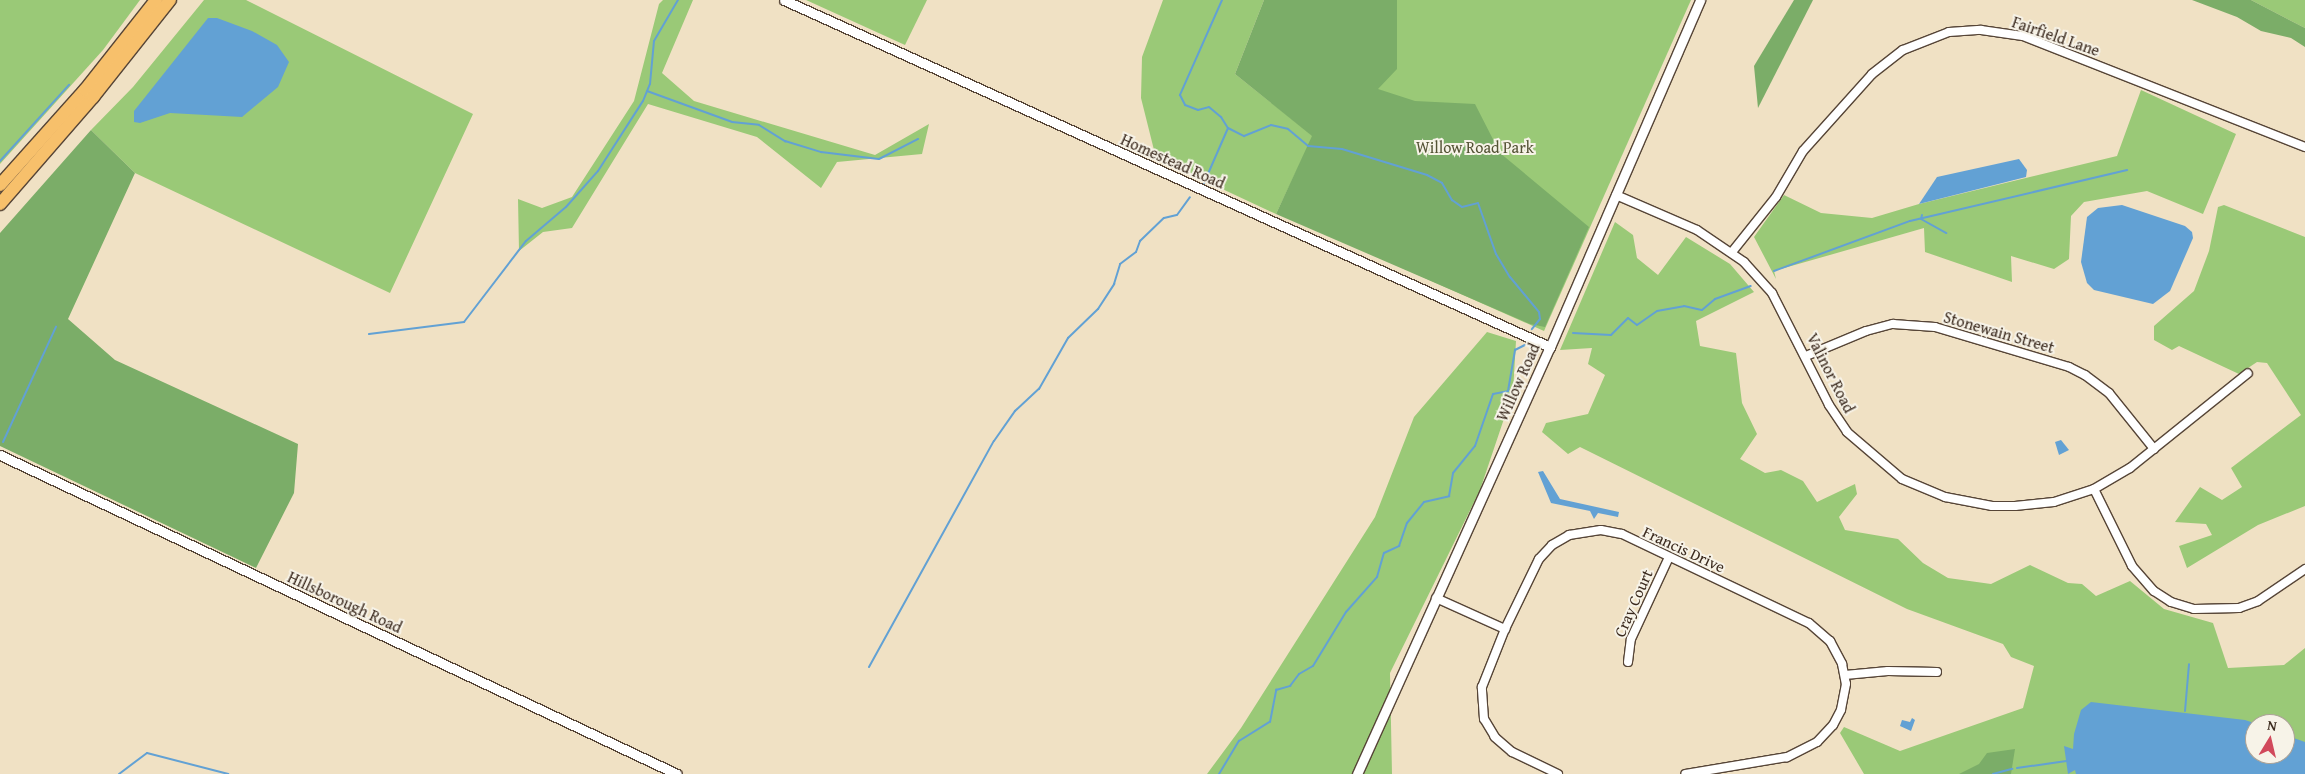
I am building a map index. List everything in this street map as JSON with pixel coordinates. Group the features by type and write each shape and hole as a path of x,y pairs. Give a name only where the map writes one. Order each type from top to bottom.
{"highway":[{"path":"0,185 85,90 156,0"},
{"path":"0,204 93,97 170,0"}],"street":[{"name":"Homestead Road","path":"784,0 1550,347"},
{"name":"Willow Road","path":"1358,774 1550,347 1700,0"},
{"name":"Fairfield Lane","path":"1732,252 1776,197 1802,152 1872,74 1903,50 1948,32 1981,30 2023,36 2305,147"},
{"name":"Valinor Road","path":"1616,195 1697,230 1732,252 1772,293 1806,356 1829,405 1847,432 1873,458 1915,486 1945,497 1992,506 2054,502 2094,489 2154,449 2248,373"},
{"name":"Stonewain Street","path":"1806,356 1866,330 1893,324 1935,327 2069,367 2085,375 2108,393 2154,449"},
{"name":"Hillsborough Road","path":"0,455 677,774"},
{"path":"2094,489 2132,566 2154,591 2171,602 2194,609 2239,608 2258,601 2305,569"},
{"name":"Francis Drive","path":"1558,774 1503,746 1484,720 1482,687 1505,629 1538,560 1552,545 1569,535 1590,530 1611,532 1669,557 1809,623 1830,641 1845,675 1844,702 1838,717 1826,735 1807,748 1787,757 1685,774"},
{"name":"Cray Court","path":"1628,662 1630,639 1669,557"},
{"path":"1436,598 1505,629"},
{"path":"1845,675 1888,671 1937,672"}],"green space":[{"path":"0,0 140,0 103,50 0,164"},
{"path":"204,0 246,0 473,114 390,293 135,173 91,130 133,87"},
{"path":"663,0 693,0 662,73 694,101 875,155 929,124 922,154 837,162 821,188 757,137 648,104 572,228 543,232 519,251 518,199 542,208 572,197 634,101 659,4"},
{"path":"806,0 927,0 905,45"},
{"path":"1163,0 1264,0 1235,74 1313,136 1276,214 1156,158 1141,98 1142,57"},
{"path":"1264,0 1397,0 1397,69 1378,89 1415,101 1475,104 1500,153 1589,227 1545,327 1530,324 1276,214 1312,136 1235,74"},
{"name":"Willow Road Park","path":"1397,0 1691,0 1544,331 1283,215"},
{"path":"1794,0 1813,0 1758,108 1754,66"},
{"path":"2192,0 2251,0 2305,28 2305,47 2291,38 2261,31 2237,17"},
{"path":"2251,0 2305,0 2305,28"},
{"path":"2141,90 2236,134 2203,214 2147,191 2084,202 2071,216 2069,259 2054,269 2011,256 2012,282 1925,252 1924,228 1774,271 1776,279 1754,237 1784,195 1821,213 1872,218 1919,204 2117,156"},
{"path":"91,130 135,173 68,319 115,360 298,444 294,493 256,568 0,446 0,233"},
{"path":"2224,205 2305,237 2305,506 2258,525 2187,568 2179,546 2212,535 2206,524 2175,522 2200,487 2222,500 2242,487 2231,468 2301,415 2267,363 2257,362 2239,374 2179,346 2172,350 2154,340 2154,326 2194,291 2209,251 2218,207"},
{"path":"1615,222 1633,235 1637,258 1658,275 1686,237 1730,264 1754,292 1696,321 1700,346 1736,353 1742,403 1757,434 1740,459 1765,473 1781,470 1803,481 1817,502 1855,484 1857,494 1839,517 1845,530 1898,539 1923,563 1948,578 1991,584 2030,565 2068,583 2082,584 2096,596 2130,581 2164,609 2213,623 2228,668 2284,665 2305,648 2305,774 1864,774 1840,733 1844,727 1900,751 2023,708 2034,666 2011,657 2003,644 1907,609 1580,447 1568,454 1542,432 1546,423 1588,414 1605,375 1588,364 1592,348 1560,350"},
{"path":"1487,332 1516,341 1513,392 1480,490 1390,673 1392,774 1207,774 1241,728 1375,517 1414,417"},
{"path":"2015,749 2011,774 1959,774 1979,764 1987,753"}],"water":[{"path":"208,18 217,18 252,31 277,45 289,62 278,87 242,117 170,113 140,123 134,122 134,111"},
{"path":"2019,159 2027,170 2026,177 1919,204 1937,177"},
{"path":"2122,205 2185,226 2192,232 2193,238 2170,291 2153,304 2094,290 2087,283 2081,262 2087,217 2098,208"},
{"path":"2061,440 2069,450 2059,455 2055,442"},
{"path":"1543,471 1560,499 1619,512 1618,517 1598,513 1594,519 1590,511 1551,503 1538,472"},
{"path":"2091,702 2245,720 2245,764 2295,764 2295,738 2305,742 2305,774 2076,774 2075,770 2068,774 2064,746 2073,749 2074,734 2081,710"},
{"path":"1912,718 1915,720 1911,731 1900,726 1902,720 1910,722"}],"waterway":[{"path":"369,334 464,322 526,241 566,207 598,171 643,101 650,84 654,41 678,0"},
{"path":"1222,0 1180,95 1185,105 1198,110 1209,107 1221,117 1228,128 1244,136 1271,125 1288,129 1308,146 1342,149 1427,175 1442,183 1452,200 1462,207 1478,203 1496,254 1510,277 1539,312 1540,319 1532,329"},
{"path":"0,161 69,85"},
{"path":"647,91 732,122 759,125 785,141 821,152 879,159 918,139"},
{"path":"1204,183 1228,128"},
{"path":"1774,271 1910,221 2127,170"},
{"path":"869,667 994,441 1015,411 1039,389 1068,338 1098,309 1114,284 1120,264 1136,252 1140,241 1164,218 1177,215 1190,197"},
{"path":"1922,215 1921,219 1946,233"},
{"path":"1573,333 1611,335 1628,318 1637,325 1657,311 1684,306 1702,310 1715,299 1751,286"},
{"path":"3,442 56,327"},
{"path":"1219,774 1239,741 1270,722 1276,690 1290,686 1299,674 1313,666 1346,612 1377,577 1384,553 1399,546 1407,523 1424,502 1449,496 1453,473 1475,446 1493,394 1508,391 1515,350 1525,345"},
{"path":"2185,711 2189,664"},
{"path":"119,774 147,753 228,774"},
{"path":"2017,768 2067,761"},
{"path":"1993,774 2012,769"}]}
